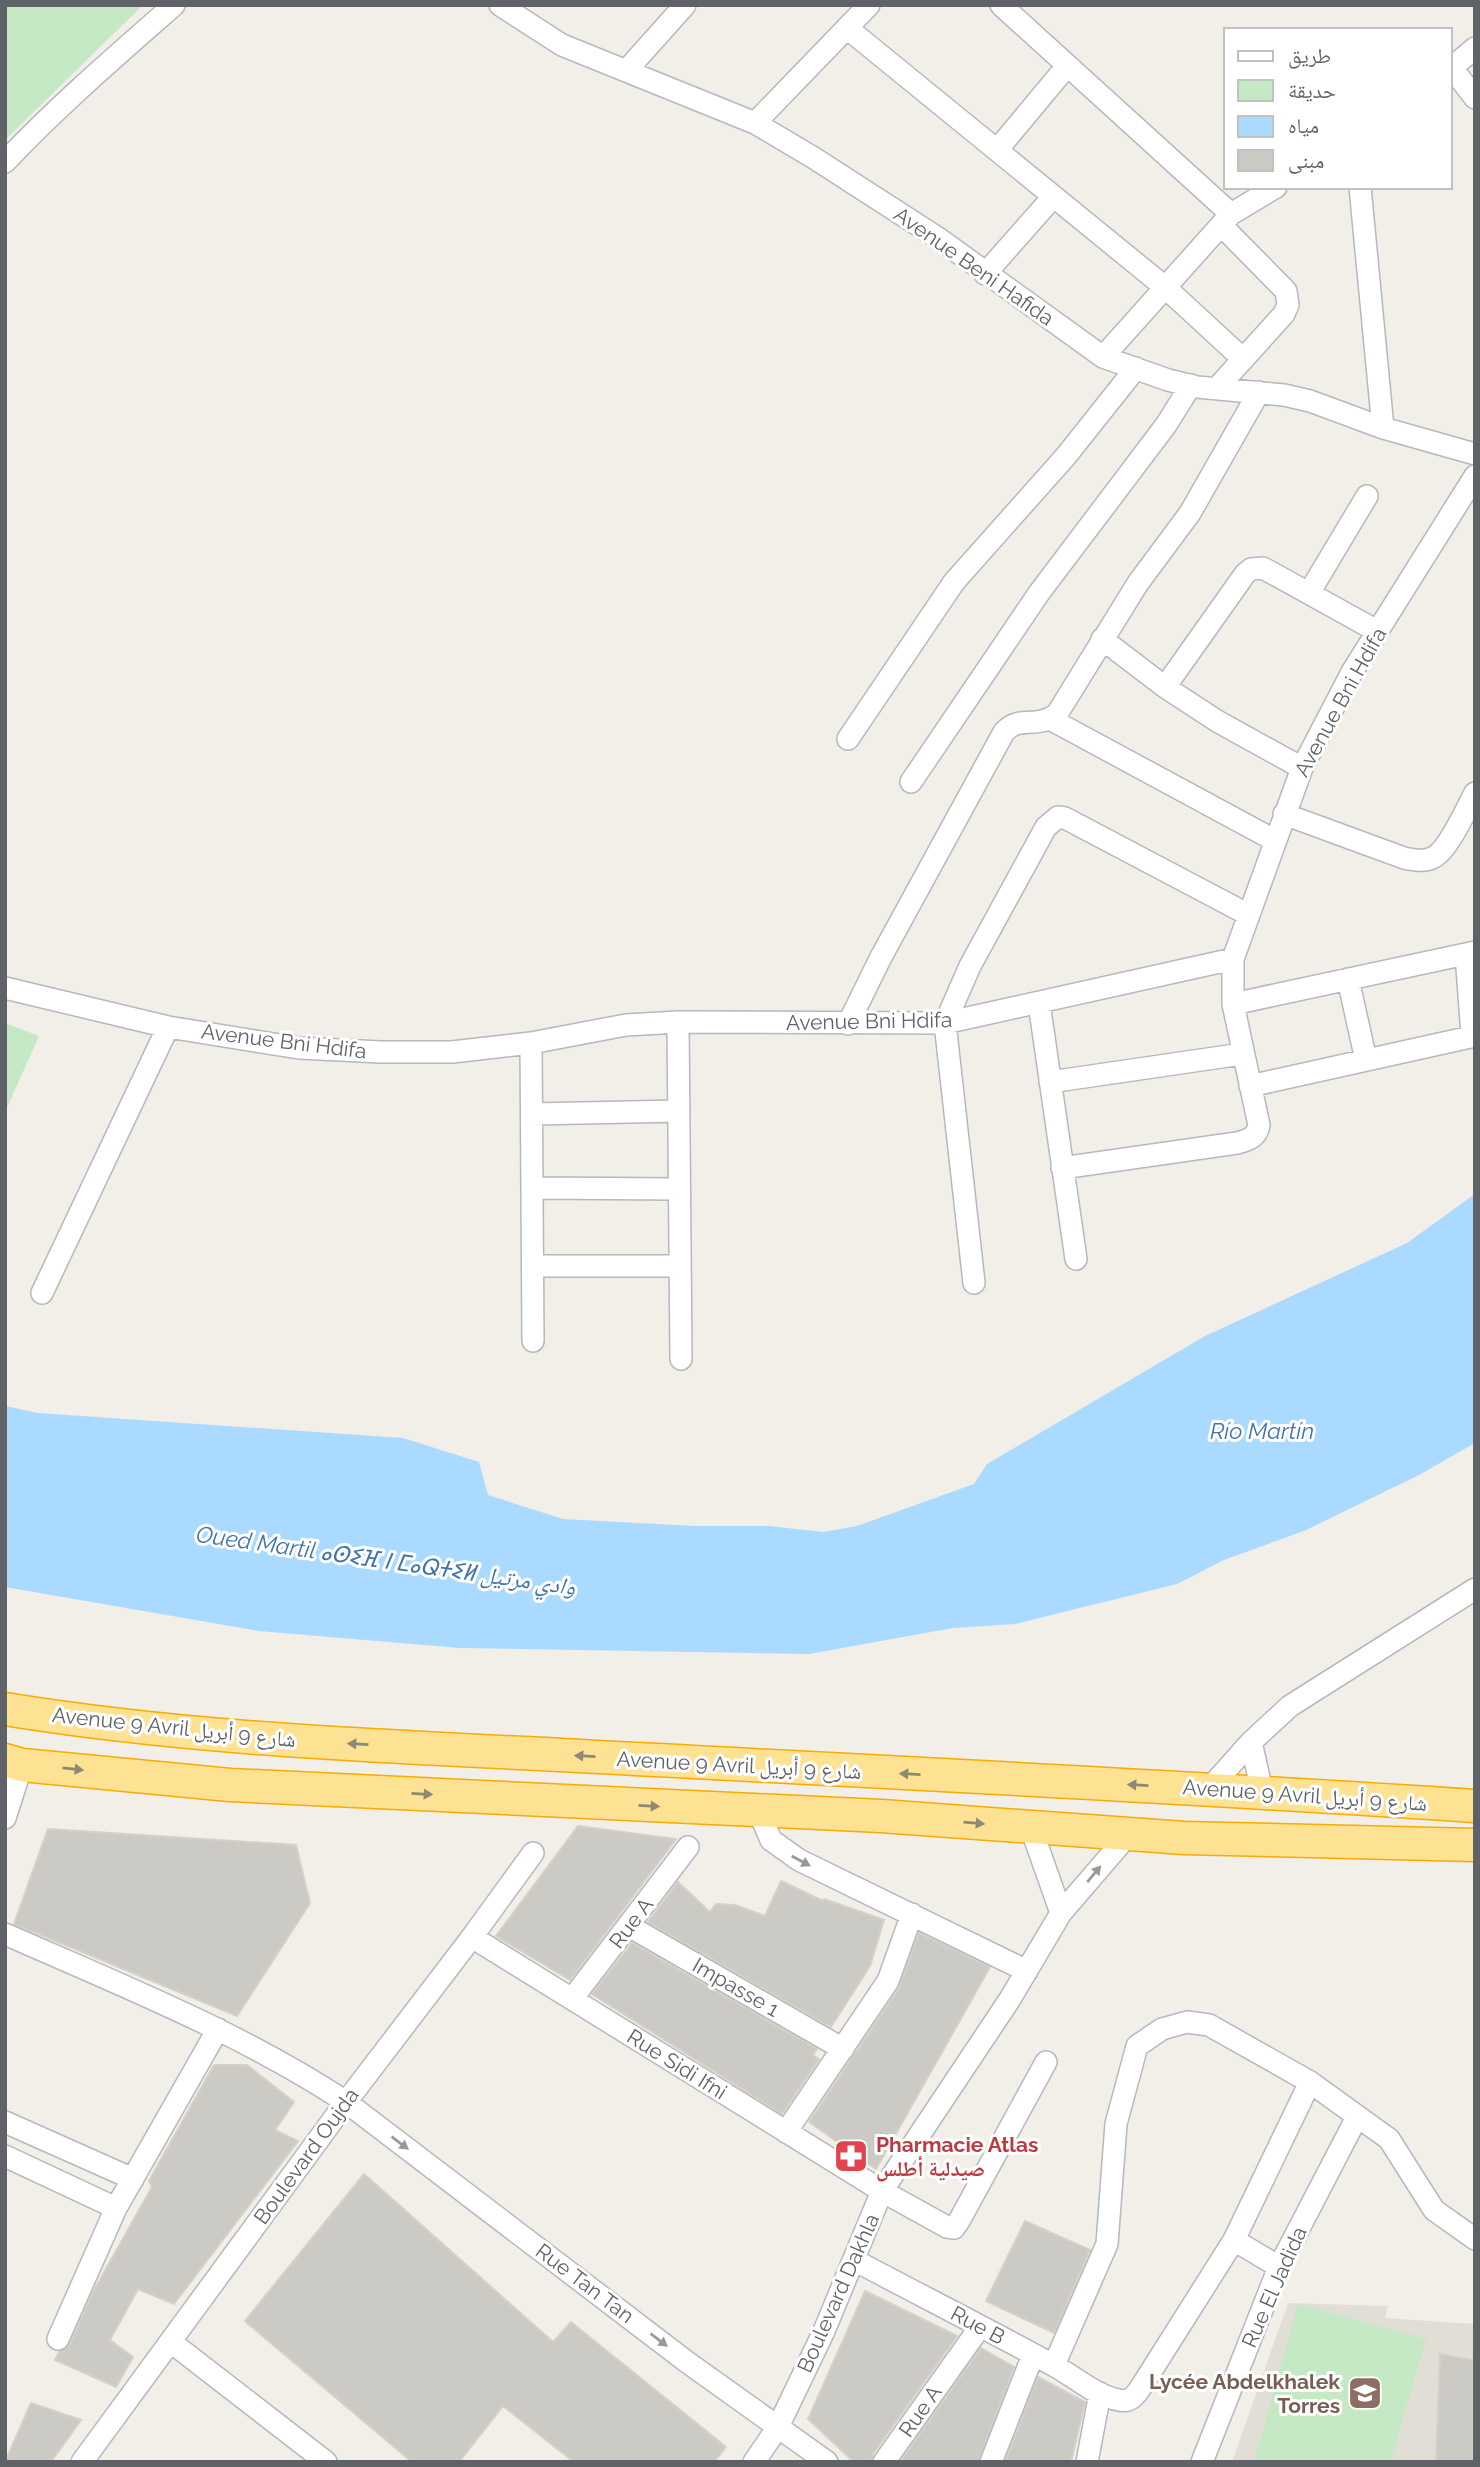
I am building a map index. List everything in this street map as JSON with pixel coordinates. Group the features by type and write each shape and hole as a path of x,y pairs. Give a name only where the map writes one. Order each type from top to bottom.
{"highway":[{"name":"Avenue 9 Avril شارع 9 أبريل","path":"5,1709 189,1734 1209,1788 1475,1806"},
{"name":"Avenue 9 Avril شارع 9 أبريل","path":"14,1762 230,1785 881,1816 1128,1835 1475,1845"}],"street":[{"path":"5,162 82,86 174,5"},
{"name":"Avenue Beni Hafida","path":"500,5 562,45 755,123 938,238 1103,357 1191,385 1259,392 1310,401 1383,428 1475,454"},
{"path":"626,71 685,5"},
{"path":"755,123 869,5"},
{"path":"1001,5 1226,220 1286,291 1288,298 1284,314 1217,388"},
{"path":"847,28 1166,288 1243,359"},
{"path":"1452,67 1475,48"},
{"path":"997,150 1067,66"},
{"path":"1452,69 1475,97"},
{"path":"1103,357 1226,220 1273,189"},
{"path":"1360,189 1383,428"},
{"path":"985,274 1053,197"},
{"path":"848,739 954,582 1066,456 1136,369"},
{"path":"911,782 1039,593 1166,425 1191,385"},
{"path":"848,1024 881,957 1004,732 1020,722 1036,723 1057,714 1138,583 1190,513 1259,392"},
{"name":"Avenue Bni Hdifa","path":"5,988 168,1027 299,1048 452,1052 531,1042 626,1025 678,1022 945,1023 1233,959 1301,768 1352,672 1475,476"},
{"path":"1309,593 1367,496"},
{"path":"1165,687 1251,569 1263,568 1377,631"},
{"path":"1102,639 1165,687 1217,721 1301,768"},
{"path":"1050,719 1274,840"},
{"path":"1284,814 1405,858 1422,861 1437,856 1443,850 1475,793"},
{"path":"974,1283 945,1023 970,966 1046,827 1058,817 1065,818 1247,914"},
{"path":"1233,1004 1470,953 1473,1036 1250,1086"},
{"path":"1062,1168 1246,1141 1258,1132 1259,1125 1233,1004 1233,959"},
{"path":"1348,979 1366,1060"},
{"path":"1039,1003 1076,1259"},
{"path":"678,1022 681,1359"},
{"path":"42,1293 168,1027"},
{"path":"531,1042 533,1341"},
{"path":"1050,1082 1242,1054"},
{"path":"532,1114 679,1111"},
{"path":"532,1188 680,1189"},
{"path":"533,1266 680,1266"},
{"path":"1209,1788 1251,1742 1290,1706 1475,1589"},
{"path":"1251,1742 1262,1791"},
{"path":"5,1818 14,1762"},
{"path":"759,1811 771,1840 799,1860 1027,1971"},
{"path":"1031,1828 1061,1913"},
{"name":"Boulevard Dakhla","path":"754,2462 778,2427 854,2260 882,2191 1027,1971 1061,1913 1128,1835"},
{"name":"Rue A","path":"572,1998 688,1846"},
{"name":"Boulevard Oujda","path":"82,2462 533,1853"},
{"path":"786,2132 888,1981 912,1914"},
{"name":"Impasse 1","path":"629,1926 844,2049"},
{"name":"Rue Tan Tan","path":"5,1934 218,2029 319,2084 687,2362 827,2462"},
{"name":"Rue Sidi Ifni","path":"472,1937 882,2191 947,2227 954,2228 959,2221 1046,2062"},
{"path":"1054,2365 1107,2244 1116,2124 1137,2046 1161,2029 1187,2022 1209,2025 1310,2082 1388,2139 1434,2210 1475,2239"},
{"path":"58,2339 116,2208 218,2029"},
{"path":"1087,2462 1100,2393 1118,2400 1134,2397 1234,2240 1310,2082"},
{"name":"Rue El Jadida","path":"1202,2462 1279,2267 1357,2117"},
{"path":"5,2122 133,2179"},
{"path":"5,2156 116,2208"},
{"path":"1234,2240 1279,2267"},
{"name":"Rue B","path":"854,2260 1054,2365 1100,2393"},
{"name":"Rue A","path":"884,2462 980,2327"},
{"path":"171,2343 326,2462"},
{"path":"991,2462 1033,2355"}],"shaded area":[{"name":"Lycée Abdelkhalek Torres","path":"1288,2303 1388,2306 1385,2318 1475,2324 1475,2462 1232,2462"}],"green space":[{"path":"5,5 143,5 5,140"},
{"path":"5,1023 39,1036 5,1112"},
{"path":"1298,2304 1426,2339 1390,2462 1254,2462"}],"water":[{"name":"Río Martín","path":"1475,1194 1475,1443 1419,1475 1306,1530 1224,1560 1177,1584 1015,1624 953,1628 809,1654 460,1648 259,1631 5,1587 5,1406 38,1413 403,1438 479,1462 488,1495 563,1519 694,1526 769,1526 823,1532 857,1526 974,1484 987,1464 1205,1336 1407,1243"}],"building":[{"path":"578,1826 676,1839 570,1980 496,1936"},
{"path":"48,1829 296,1845 310,1903 237,2016 14,1924"},
{"path":"781,1881 823,1901 824,1899 884,1920 870,1966 831,2027 648,1922 678,1882 710,1912 716,1904 735,1905 765,1916"},
{"path":"919,1933 990,1967 876,2169 809,2122 899,1988"},
{"path":"632,1943 817,2049 813,2055 819,2059 782,2114 592,1994"},
{"path":"214,2065 247,2065 294,2102 275,2130 298,2141 174,2304 138,2289 110,2340 133,2357 116,2387 55,2360 59,2352 70,2344 93,2292 152,2187 149,2181"},
{"path":"364,2174 553,2342 571,2322 726,2447 714,2462 574,2462 503,2406 459,2462 412,2462 245,2321"},
{"path":"1025,2221 1090,2250 1054,2333 986,2301"},
{"path":"865,2291 957,2336 873,2454 871,2462 854,2462 808,2419"},
{"path":"981,2348 1014,2367 978,2462 900,2462"},
{"path":"1440,2354 1473,2360 1473,2462 1436,2462"},
{"path":"1038,2377 1085,2402 1071,2462 1005,2462"},
{"path":"31,2403 81,2420 51,2462 5,2462"}],"place":[{"name":"Pharmacie Atlas صيدلية أطلس","path":"851,2156"},
{"name":"Lycée Abdelkhalek Torres","path":"1365,2393"}],"water label":[{"name":"Oued Martil ⴰⵙⵉⴼ ⵏ ⵎⴰⵕⵜⵉⵍ وادي مرتيل","path":"386,1560"}]}
